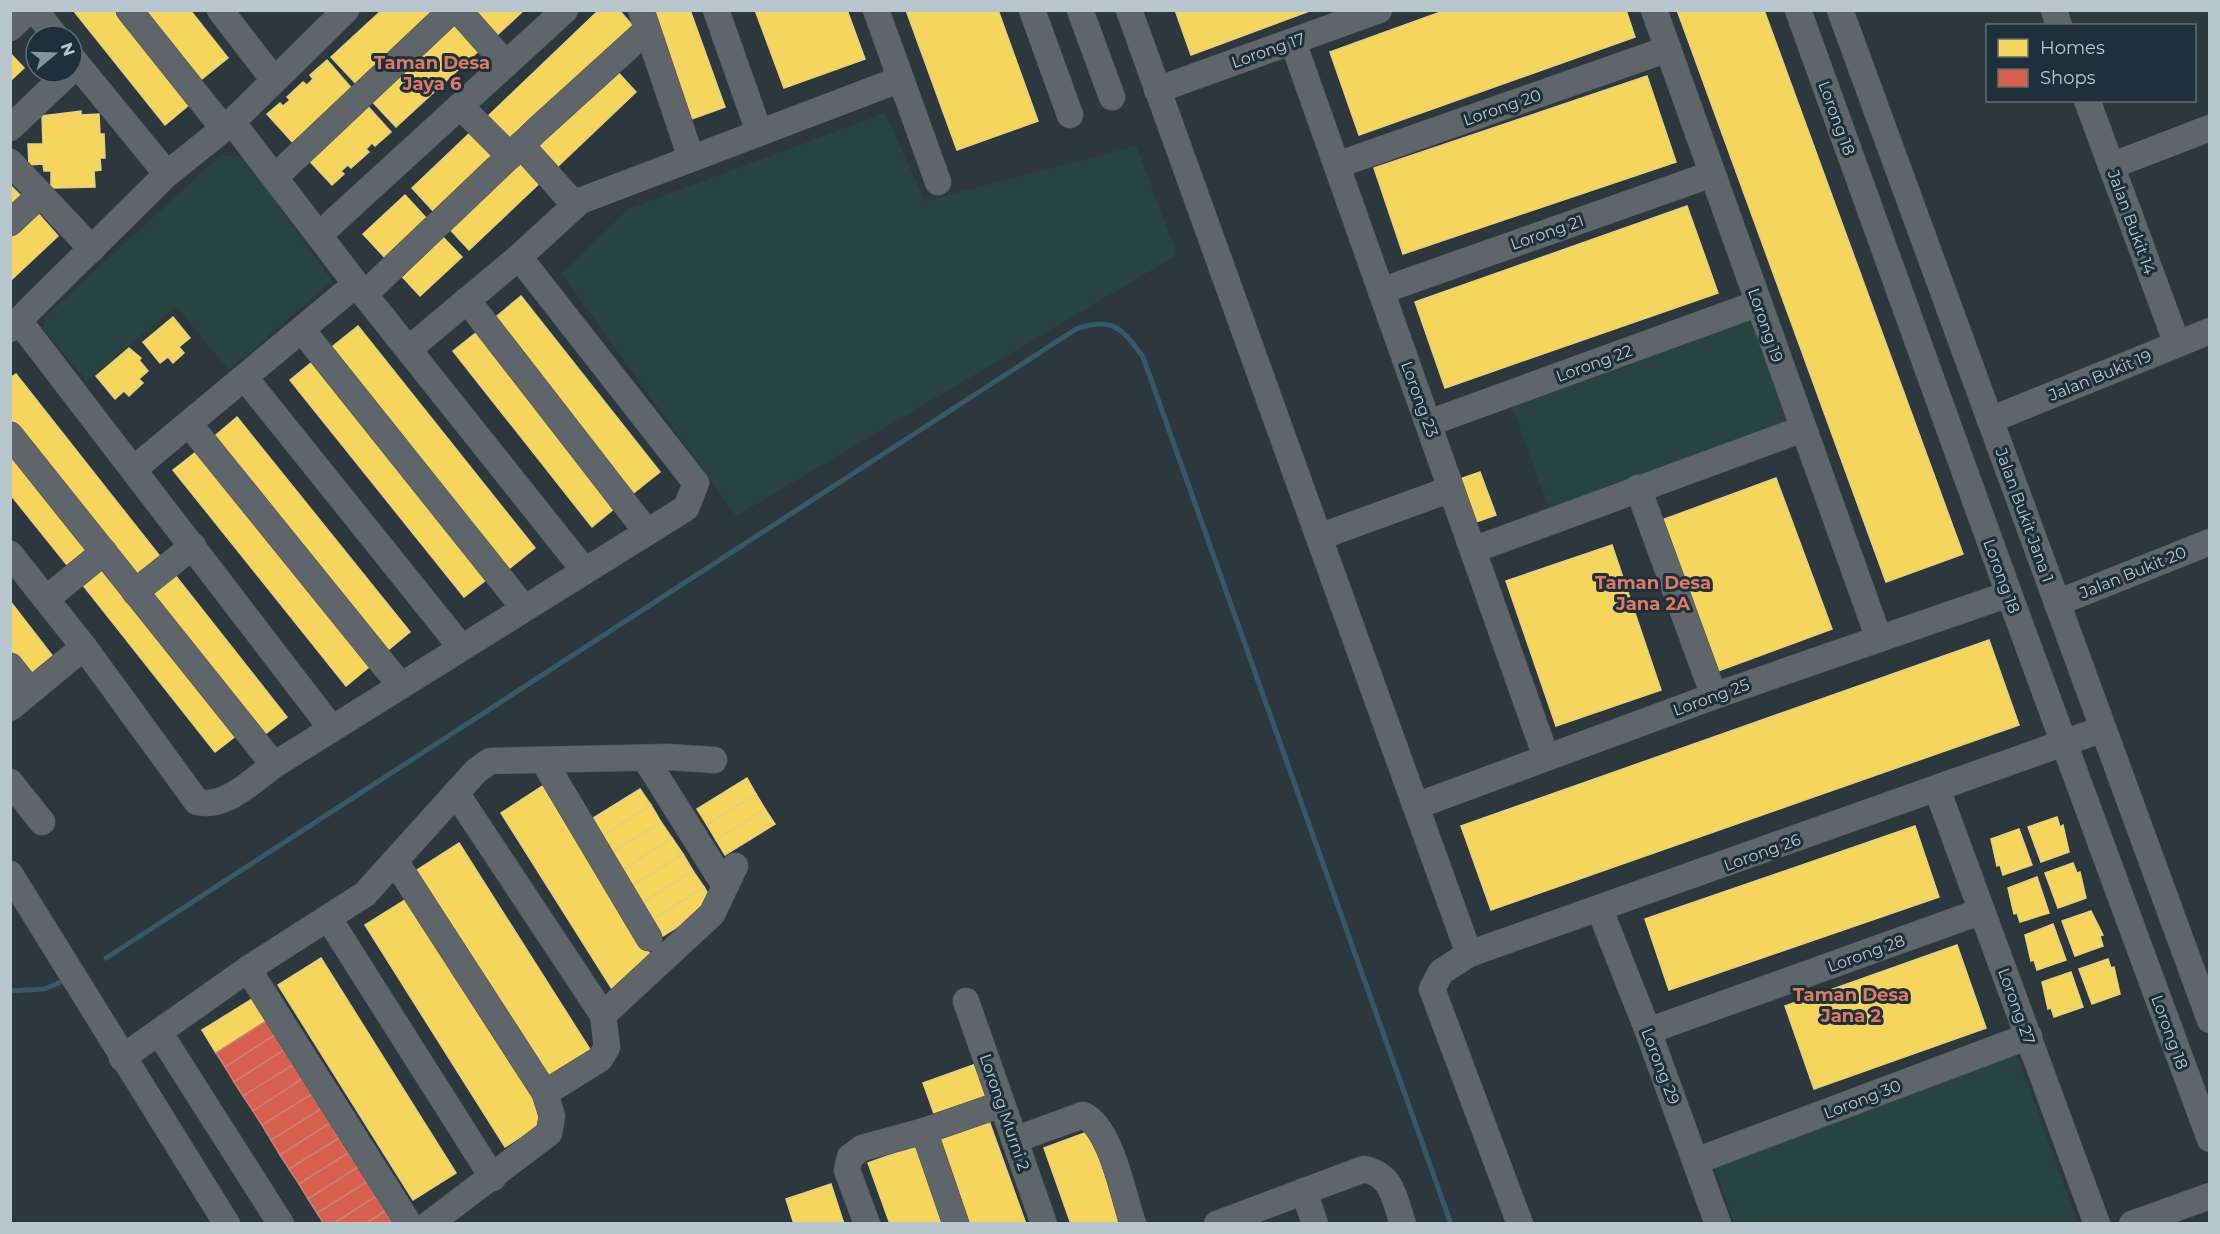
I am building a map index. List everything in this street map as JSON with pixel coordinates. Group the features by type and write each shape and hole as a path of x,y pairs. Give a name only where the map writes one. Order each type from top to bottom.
{"street":[{"path":"10,28 29,10"},
{"path":"35,10 46,24"},
{"path":"129,10 228,126 275,177 584,570"},
{"path":"332,729 134,469 15,325 167,174 228,126 346,10"},
{"path":"320,235 565,10"},
{"path":"716,10 759,132"},
{"path":"876,10 938,182"},
{"path":"1032,10 1070,115"},
{"path":"1080,10 1112,97"},
{"path":"1129,10 1469,954"},
{"name":"Lorong 17","path":"1157,90 1379,10"},
{"name":"Lorong 19","path":"1654,10 1879,639"},
{"name":"Lorong 18","path":"1798,10 2009,594 2210,1139"},
{"name":"Jalan Bukit Jana 1","path":"1840,10 2210,1020"},
{"path":"275,177 448,13 506,64"},
{"path":"233,15 274,80"},
{"path":"134,469 302,330 361,289 515,150 644,20 691,158"},
{"name":"Lorong 23","path":"1293,42 1546,758"},
{"name":"Lorong 20","path":"1337,165 1668,49"},
{"path":"84,79 167,174"},
{"path":"409,349 519,257 580,201 901,79"},
{"path":"10,128 55,84"},
{"name":"Jalan Bukit 14","path":"2088,102 2176,344"},
{"path":"460,106 515,150 575,206"},
{"path":"2111,166 2210,128"},
{"path":"10,162 92,249"},
{"name":"Lorong 21","path":"1381,291 1712,174"},
{"path":"10,223 40,195"},
{"path":"10,554 84,647 197,802 209,805 223,800 274,765 461,647 686,508 696,483 519,257"},
{"path":"467,300 648,532"},
{"name":"Lorong 22","path":"1429,423 1759,303"},
{"path":"302,330 524,608"},
{"name":"Jalan Bukit 19","path":"1990,420 2210,331"},
{"path":"245,378 461,647"},
{"path":"189,424 401,686"},
{"path":"1473,550 1803,429"},
{"path":"10,435 274,765"},
{"path":"1638,488 1714,696"},
{"path":"1318,537 1451,489"},
{"name":"Jalan Bukit 20","path":"2057,603 2210,542"},
{"path":"135,592 193,546"},
{"path":"46,599 104,552"},
{"name":"Lorong 25","path":"1416,806 1714,696 2009,594"},
{"path":"10,708 84,647"},
{"path":"10,666 30,691"},
{"name":"Lorong 26","path":"1520,1224 1432,989 1441,972 1469,954 1600,910 2103,729"},
{"path":"603,1015 712,914 729,875 645,758"},
{"path":"122,1058 248,969 365,894 476,771 490,761 645,758 714,760"},
{"path":"543,760 649,938"},
{"path":"10,782 42,822"},
{"name":"Lorong 27","path":"1937,789 2097,1224"},
{"path":"456,793 603,1015 607,1047 600,1059 546,1093"},
{"path":"395,861 546,1093 552,1116 549,1132 493,1178 429,1224"},
{"path":"10,874 227,1224"},
{"name":"Lorong 29","path":"1600,910 1648,1031 1718,1224"},
{"name":"Lorong 28","path":"1648,1031 1982,911"},
{"path":"328,919 493,1178"},
{"path":"248,969 409,1224"},
{"name":"Lorong Murni 2","path":"966,1001 1044,1224"},
{"path":"159,1032 281,1224"},
{"name":"Lorong 30","path":"1696,1161 2029,1036"},
{"path":"867,1224 847,1170 850,1157 862,1148 924,1131 1002,1104"},
{"path":"1014,1140 1083,1115 1094,1119 1103,1132 1133,1224"},
{"path":"924,1131 956,1224"},
{"path":"1219,1223 1364,1169 1377,1172 1389,1182 1403,1224"},
{"path":"1304,1191 1315,1224"},
{"path":"2132,1224 2210,1196"}],"green space":[{"path":"885,113 925,201 1136,146 1177,255 736,516 562,274 628,209"},
{"path":"221,155 244,157 332,281 229,370 176,306 87,381 43,329 47,315"},
{"path":"1749,315 1790,425 1551,513 1510,402"},
{"path":"2017,1055 2077,1222 1734,1223 1714,1165"}],"building: Homes":[{"path":"73,10 123,10 195,100 165,125"},
{"path":"138,10 190,10 228,58 197,83"},
{"path":"382,10 429,10 435,18 359,87 331,57"},
{"path":"467,10 524,10 493,39"},
{"path":"599,10 619,10 633,26 509,144 485,119"},
{"path":"650,10 690,10 725,107 689,120"},
{"path":"755,10 847,10 865,59 784,88"},
{"path":"906,10 998,10 1038,121 957,150"},
{"path":"1175,10 1312,10 1191,55"},
{"path":"1446,10 1626,10 1635,37 1359,135 1330,52"},
{"path":"1677,10 1764,10 1963,554 1886,582"},
{"path":"457,16 484,46 396,127 368,97"},
{"path":"10,53 24,68 10,81"},
{"path":"327,60 354,91 295,145 267,114 280,103 283,106 290,100 287,97 303,82 307,85 313,79 310,75"},
{"path":"613,67 636,92 554,170 530,145"},
{"path":"1647,76 1676,162 1403,254 1374,168"},
{"path":"363,101 391,132 375,146 372,143 366,149 369,152 351,168 348,165 341,171 344,174 332,185 304,155"},
{"path":"81,111 81,115 99,114 100,134 104,134 105,158 100,158 101,170 94,171 95,187 54,188 51,186 51,171 44,171 43,164 29,165 28,144 43,144 42,116"},
{"path":"474,129 498,155 435,213 412,188"},
{"path":"520,154 544,179 469,250 446,225"},
{"path":"10,185 24,199 10,212"},
{"path":"405,195 428,220 387,260 363,234"},
{"path":"1687,206 1718,293 1445,388 1415,302"},
{"path":"35,210 58,236 10,281 10,233"},
{"path":"438,232 462,257 420,296 397,271"},
{"path":"521,296 660,472 631,495 492,320"},
{"path":"173,317 190,338 179,347 184,353 173,363 168,357 160,363 143,342"},
{"path":"358,326 535,548 505,572 328,350"},
{"path":"482,328 621,503 592,527 453,351"},
{"path":"129,348 141,358 139,360 148,371 139,379 143,383 129,396 124,391 115,399 96,376"},
{"path":"317,358 491,576 464,597 290,380"},
{"path":"16,374 162,559 135,581 10,424 10,378"},
{"path":"237,417 410,632 382,655 210,440"},
{"path":"10,438 98,548 71,570 10,494"},
{"path":"201,448 374,663 346,686 173,470"},
{"path":"1480,472 1496,515 1476,522 1460,479"},
{"path":"1776,478 1832,629 1718,671 1662,520"},
{"path":"1612,545 1661,690 1556,726 1506,581"},
{"path":"105,558 242,731 215,752 78,579"},
{"path":"171,570 287,717 260,738 144,592"},
{"path":"10,601 55,659 29,679 10,655"},
{"path":"1989,640 2019,725 1491,910 1461,826"},
{"path":"747,778 756,794 707,825 697,809"},
{"path":"544,785 655,962 612,989 501,813"},
{"path":"640,789 651,805 601,837 590,820"},
{"path":"756,794 765,809 716,840 707,825"},
{"path":"651,805 661,822 611,853 601,837"},
{"path":"765,809 775,824 725,855 716,840"},
{"path":"2057,817 2060,827 2063,825 2069,852 2041,862 2028,827"},
{"path":"661,822 672,838 622,870 611,853"},
{"path":"1915,826 1939,897 1669,990 1645,919"},
{"path":"2019,829 2032,865 2003,875 2000,865 1997,866 1991,839"},
{"path":"672,838 683,854 632,886 622,870"},
{"path":"459,843 591,1051 548,1079 417,870"},
{"path":"683,854 693,871 642,903 632,886"},
{"path":"2073,863 2077,873 2080,872 2086,898 2058,908 2045,873"},
{"path":"693,871 704,887 653,919 642,903"},
{"path":"2037,877 2049,913 2020,922 2017,913 2014,914 2008,888"},
{"path":"704,887 714,904 663,936 653,920"},
{"path":"408,898 548,1119 505,1147 365,925"},
{"path":"2091,911 2103,935 2100,936 2103,946 2075,956 2062,921"},
{"path":"2053,924 2066,960 2037,970 2034,960 2031,961 2025,935"},
{"path":"1957,945 1986,1028 1814,1089 1785,1006"},
{"path":"321,958 456,1173 413,1200 278,985"},
{"path":"2108,959 2111,968 2114,967 2120,994 2092,1004 2079,969"},
{"path":"2071,972 2083,1007 2054,1017 2051,1008 2048,1009 2042,982"},
{"path":"252,999 266,1021 216,1053 202,1030"},
{"path":"976,1064 989,1100 936,1119 923,1083"},
{"path":"988,1118 1026,1224 966,1224 935,1138"},
{"path":"1090,1131 1122,1219 1110,1224 1071,1224 1044,1148"},
{"path":"921,1144 950,1224 890,1224 868,1163"},
{"path":"831,1184 844,1224 794,1224 786,1199"}],"building: Shops":[{"path":"266,1021 275,1035 225,1067 216,1053"},
{"path":"275,1035 284,1050 234,1082 225,1067"},
{"path":"284,1050 293,1065 243,1096 234,1082"},
{"path":"293,1065 302,1079 253,1111 243,1096"},
{"path":"302,1079 312,1094 262,1125 253,1111"},
{"path":"312,1094 321,1109 271,1140 262,1125"},
{"path":"321,1109 330,1123 280,1155 271,1140"},
{"path":"330,1123 339,1138 289,1169 280,1155"},
{"path":"339,1138 348,1153 299,1184 289,1169"},
{"path":"348,1153 358,1167 308,1199 299,1184"},
{"path":"358,1167 367,1182 317,1213 308,1199"},
{"path":"367,1182 376,1196 333,1224 324,1224 317,1213"},
{"path":"376,1196 385,1211 365,1224 333,1224"},
{"path":"385,1211 393,1224 365,1224"}],"waterway":[{"path":"106,958 1076,329 1088,325 1107,324 1122,332 1143,357 1451,1224"},
{"path":"10,991 44,989 61,982"}],"district":[{"name":"Taman Desa Jaya 6","path":"432,73"},
{"name":"Taman Desa Jana 2A","path":"1653,593"},
{"name":"Taman Desa Jana 2","path":"1851,1005"}]}
